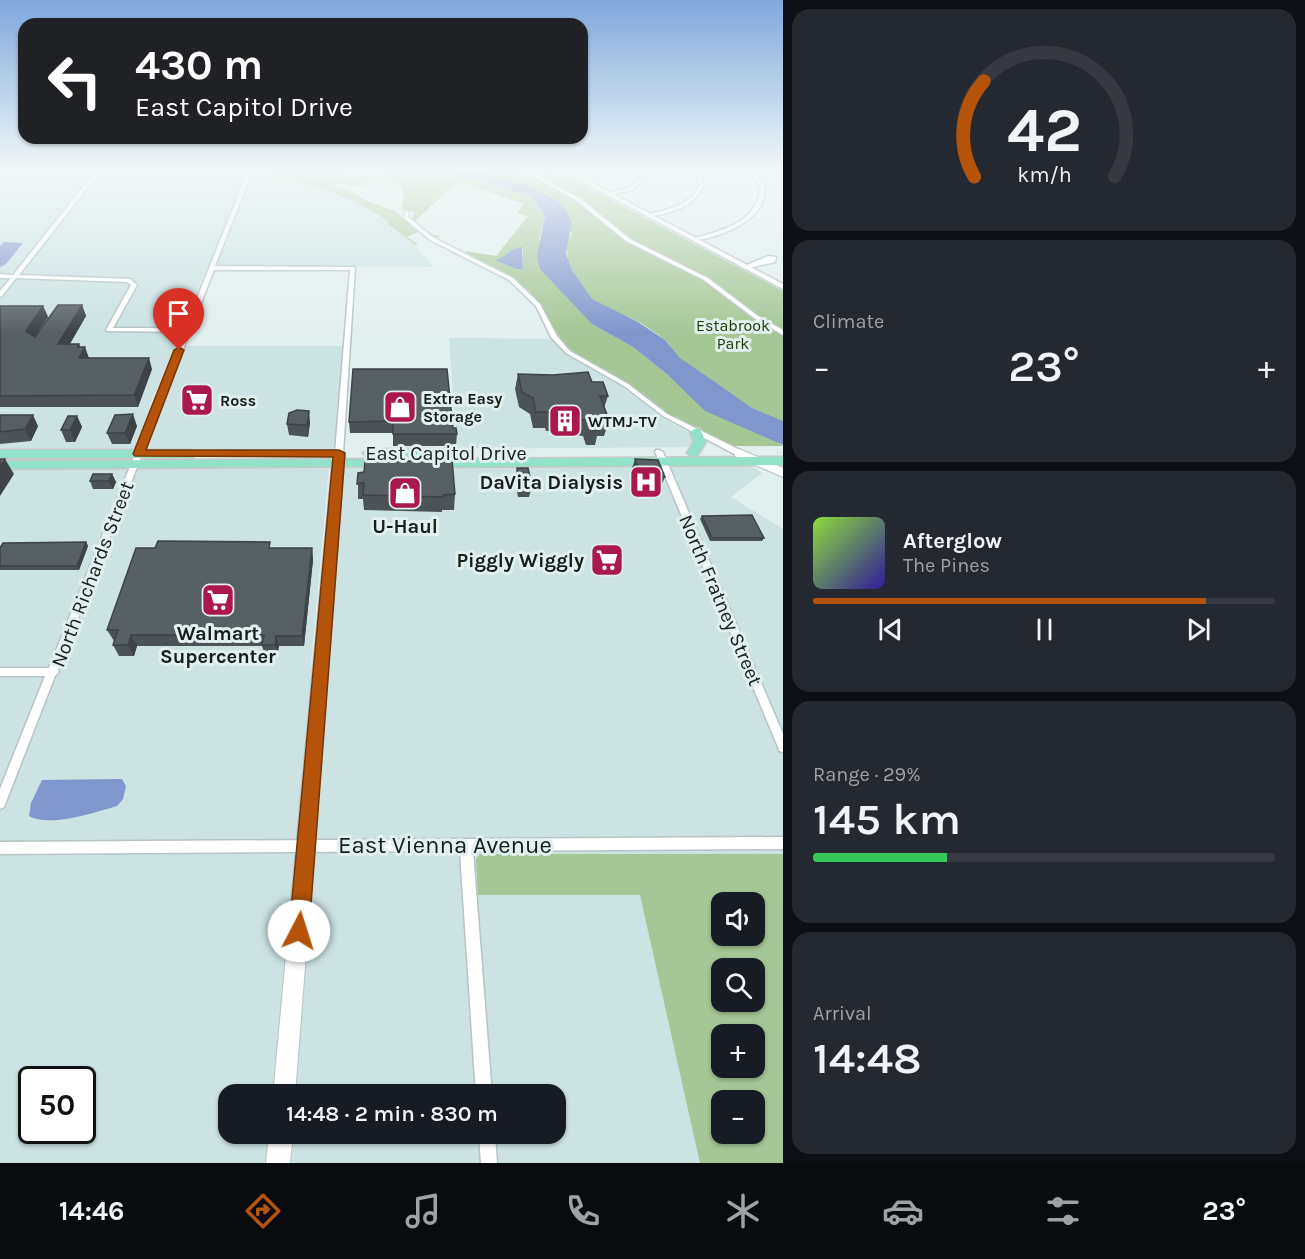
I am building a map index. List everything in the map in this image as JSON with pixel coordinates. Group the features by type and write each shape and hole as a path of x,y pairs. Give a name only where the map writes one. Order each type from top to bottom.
{"main road":[{"path":"693,453 700,442 696,432"},
{"name":"East Capitol Drive","path":"661,457 693,453 782,456"},
{"path":"739,453 783,473"},
{"name":"East Capitol Drive","path":"0,454 136,459"},
{"name":"East Capitol Drive","path":"0,465 136,459 661,457 755,461 782,456"},
{"path":"285,1084 338,458"},
{"path":"755,461 783,480"},
{"path":"278,1163 280,1144"}],"street":[{"path":"0,295 57,224"},
{"name":"North Richards Street","path":"0,803 54,672 229,224"},
{"path":"414,224 426,236 493,268 528,294 538,305 554,337 568,352 618,381 665,415 739,453"},
{"path":"610,224 628,240 706,279 756,317 783,333"},
{"path":"669,224 783,285"},
{"path":"697,239 738,224"},
{"path":"748,266 773,261 774,258 783,255"},
{"path":"212,268 353,268 338,458"},
{"path":"0,276 128,280 134,285 109,330 187,330"},
{"name":"North Fratney Street","path":"661,457 783,747"},
{"path":"0,672 54,672"},
{"name":"East Vienna Avenue","path":"0,848 783,843"},
{"path":"466,845 483,1084"},
{"path":"488,1144 489,1163"}],"shaded area":[{"path":"0,224 388,224 415,245 433,267 208,265 149,408 156,408 181,346 347,346 339,453 131,454 125,466 329,467 311,665 330,664 344,466 749,465 762,473 731,497 783,529 783,1163 0,1163 0,411 35,410 0,410"},
{"path":"449,338 552,339 569,356 614,381 663,418 693,435 694,447 457,449"}],"green space":[{"path":"388,224 410,224 418,232 407,237 418,244 415,245"},
{"path":"416,224 428,233 441,237 434,238"},
{"path":"521,224 543,224 539,240 592,324 633,347 668,375 783,446 734,446 665,412 621,380 567,349 529,291 500,270 467,255 466,251 496,256","holes":["523,249 523,269 516,269 497,260"]},
{"name":"Estabrook Park","path":"566,224 657,224 783,291 783,421 756,410 730,395 682,360 658,334 635,320 603,307 592,299 575,277 568,259 568,242 572,234"},
{"path":"480,854 783,854 783,1163 700,1163 640,895 478,895 476,859"}],"water":[{"path":"543,224 572,224 566,253 572,270 592,299 638,322 665,340 680,358 752,408 783,421 783,445 705,411 668,375 633,347 592,324 540,269 537,256"},
{"path":"4,242 23,243 6,264 0,267 0,246"},
{"path":"522,247 523,269 516,269 495,260 514,249"},
{"path":"122,779 126,786 123,799 117,806 60,820 38,819 29,816 31,803 42,780"}],"building":[{"path":"58,305 82,305 58,344 79,344 78,347 85,347 79,358 149,358 134,395 0,396 0,306 43,306 26,331 35,337"},
{"name":"Extra Easy Storage","path":"353,369 447,369 453,428 456,428 457,434 393,434 393,421 349,422"},
{"path":"588,372 592,382 603,382 608,396 600,396 609,420 596,420 599,430 591,430 587,420 562,418 561,415 549,415 548,412 536,412 533,398 522,392 518,374 553,375"},
{"path":"297,410 309,411 307,425 287,424 289,413"},
{"path":"133,414 125,433 107,433 115,415"},
{"path":"0,415 33,415 25,429 0,432"},
{"path":"68,416 77,416 70,430 61,430"},
{"path":"635,459 658,460 665,477 641,477"},
{"path":"452,460 455,494 443,495 444,497 363,495 364,483 357,484 358,473 364,472 365,462"},
{"path":"517,468 528,468 532,486 520,486"},
{"path":"93,474 112,474 109,481 90,481"},
{"path":"752,515 764,538 712,538 702,516"},
{"name":"Walmart Supercenter","path":"158,541 270,542 269,548 312,548 302,636 276,636 275,645 262,645 264,635 131,635 128,645 113,645 118,630 107,630 136,548 155,548"},
{"path":"86,542 77,566 0,566 0,548 3,543"}],"place":[{"name":"Ross","path":"197,400"},
{"name":"Extra Easy Storage","path":"400,407"},
{"name":"WTMJ-TV","path":"565,421"},
{"name":"DaVita Dialysis","path":"646,482"},
{"name":"U-Haul","path":"405,493"},
{"name":"Piggly Wiggly","path":"607,560"},
{"name":"Walmart Supercenter","path":"218,600"}],"route":[{"path":"179,350 139,454 339,453 299,931"}]}
